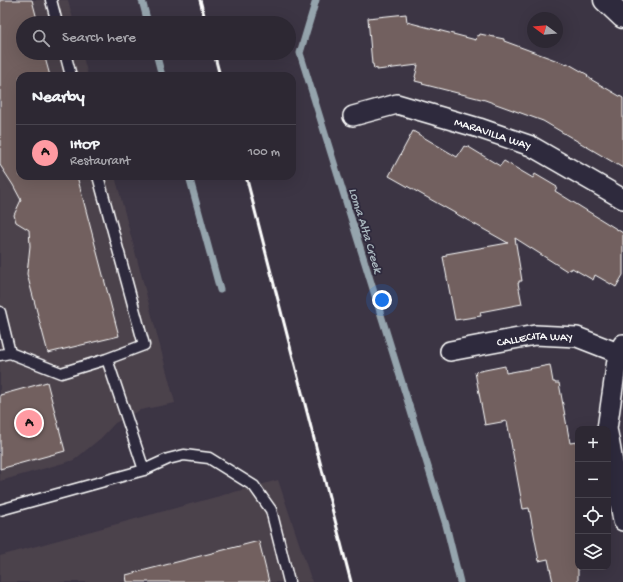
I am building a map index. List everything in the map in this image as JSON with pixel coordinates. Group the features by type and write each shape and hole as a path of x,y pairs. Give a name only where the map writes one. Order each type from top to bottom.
{"main road":[{"path":"605,0 623,16"}],"street":[{"name":"MARAVILLA WAY","path":"353,116 397,104 479,128 531,146 623,199"},
{"name":"CALLECITA WAY","path":"450,351 535,335 577,337 620,349"},
{"path":"607,426 620,349"},
{"path":"611,451 623,521"}],"lane":[{"path":"51,0 55,16"},
{"path":"67,60 70,72"},
{"path":"0,312 5,354 61,373 144,345 99,180"},
{"path":"107,358 144,470"},
{"path":"0,510 144,470 168,458 184,455 209,458 254,486 271,510 290,582"}],"shaded area":[{"path":"0,0 68,0 72,16 16,16 16,60 84,60 87,72 16,72 16,180 116,180 175,403 140,410 115,423 101,438 74,460 0,481"},
{"path":"278,480 312,582 0,582 0,556"}],"building":[{"path":"0,0 32,0 36,16 16,16 16,60 46,60 49,72 16,72 16,180 78,180 119,336 48,353 27,274 30,246 29,230 16,222 14,215 21,200 0,165"},
{"path":"406,14 407,22 476,40 477,35 479,36 480,34 504,39 504,41 566,64 567,63 623,98 623,168 543,121 485,100 415,81 418,65 377,70 377,68 374,69 372,64 368,18"},
{"path":"413,131 457,157 464,146 467,146 500,166 504,161 533,178 535,174 557,187 555,191 623,233 623,275 616,287 595,275 593,280 572,268 571,270 569,269 567,271 515,238 522,281 519,281 518,283 522,304 480,312 481,316 455,320 443,257 446,256 446,254 508,243 389,176"},
{"path":"550,365 553,382 559,383 570,443 575,442 575,570 578,570 578,582 553,582 548,559 539,561 529,508 523,509 507,421 485,425 475,372 505,366 506,373"},
{"path":"47,382 65,451 0,469 0,395"},
{"path":"259,541 269,582 127,582 126,575"}],"waterway":[{"path":"142,0 146,16"},
{"name":"Loma Alta Creek","path":"316,0 300,53 446,525 460,582"},
{"path":"158,60 161,72"},
{"path":"190,180 220,290"}],"railway":[{"path":"200,0 204,16"},
{"path":"216,60 219,72"},
{"path":"247,180 351,582"}],"place":[{"name":"IHOP","path":"29,423"}]}
